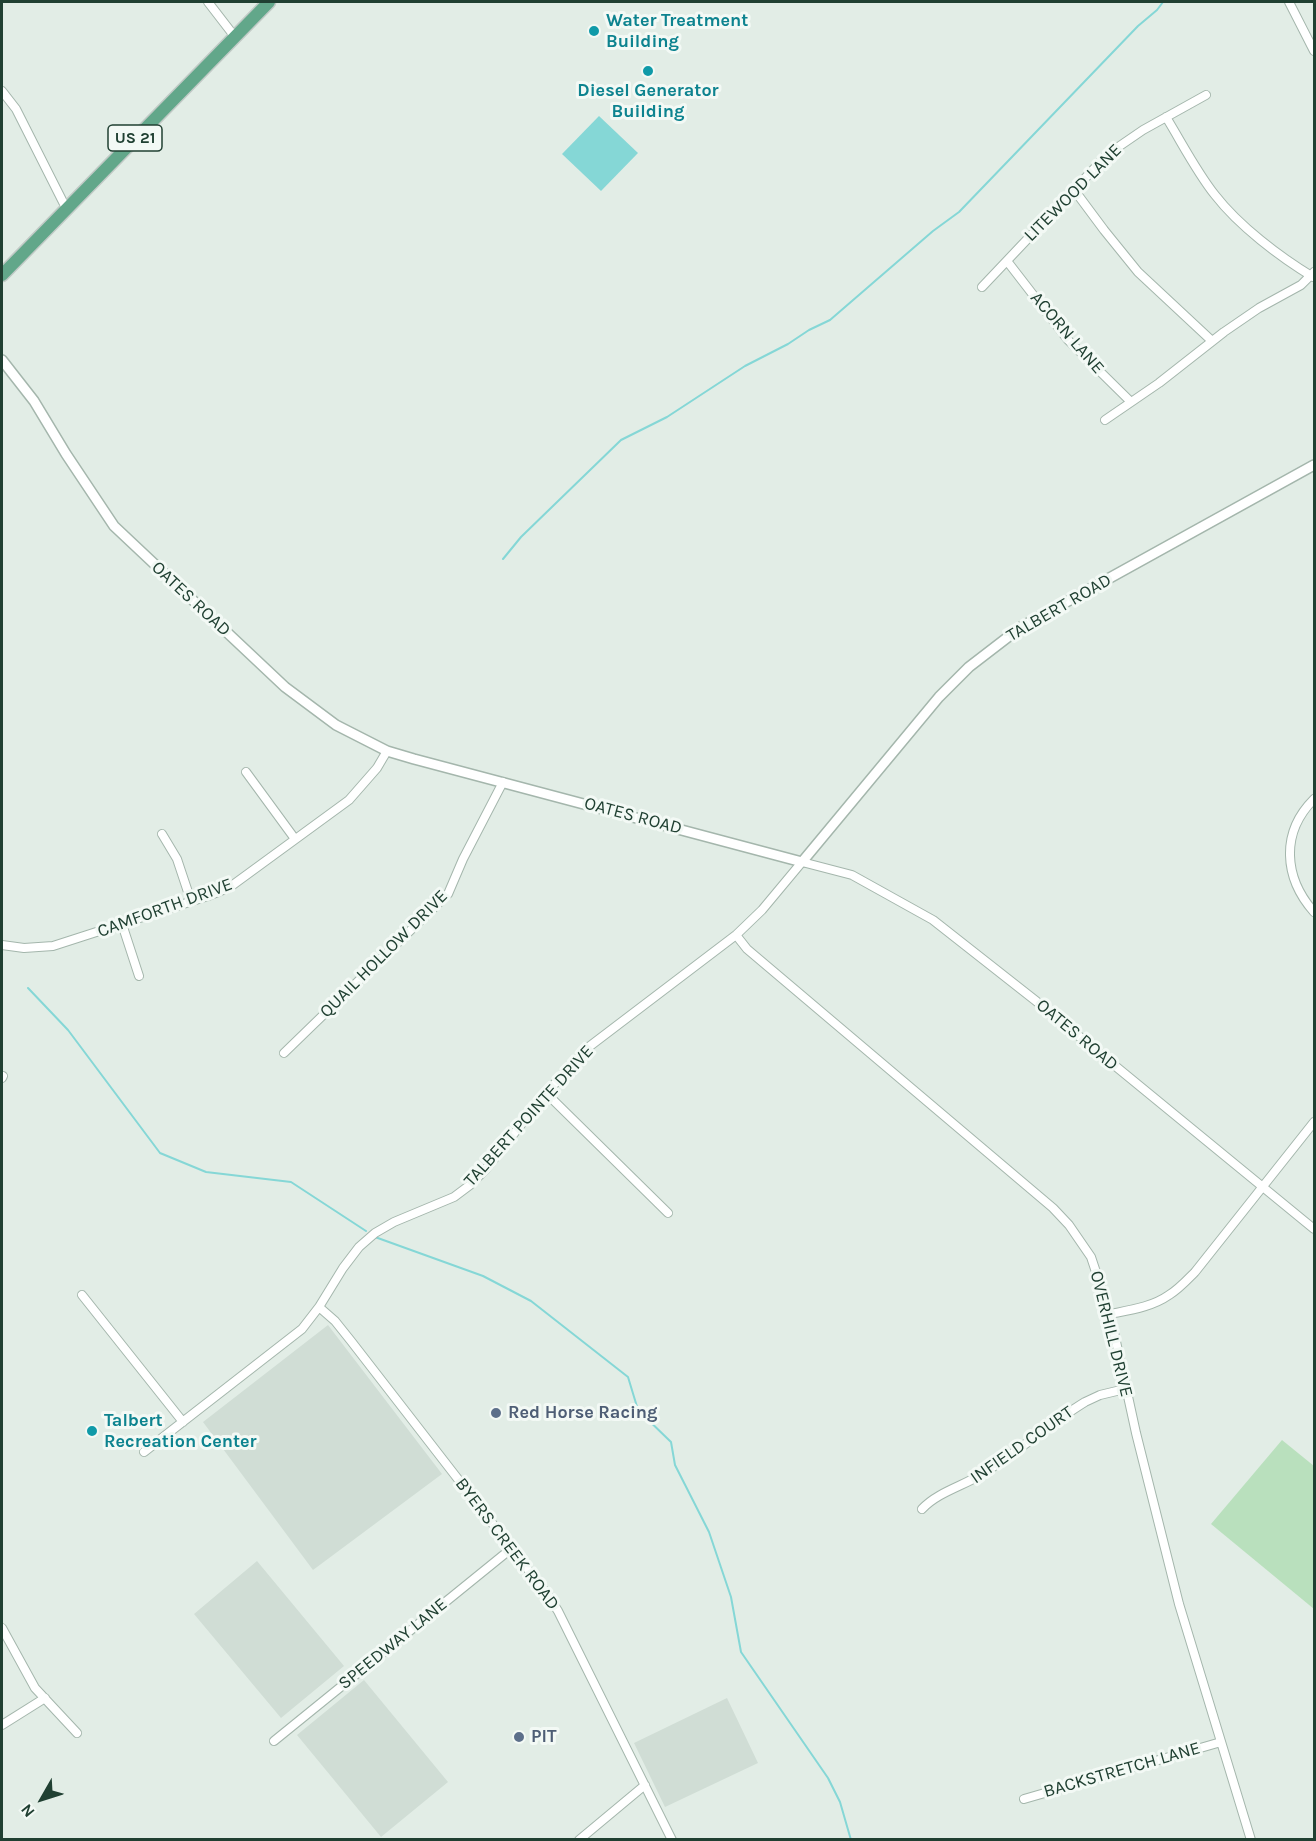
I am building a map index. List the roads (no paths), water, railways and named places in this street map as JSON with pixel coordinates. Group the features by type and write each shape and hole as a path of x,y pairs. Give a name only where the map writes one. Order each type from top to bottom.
{"main road":[{"name":"US 21","path":"2,275 269,2"}],"street":[{"path":"208,2 235,37"},
{"path":"1289,2 1314,51"},
{"path":"2,91 16,109 66,208"},
{"name":"LITEWOOD LANE","path":"982,287 1108,154 1123,142 1206,95"},
{"path":"1105,420 1159,383 1212,341 1259,308 1301,285 1313,275 1258,237 1215,196 1166,117"},
{"path":"1075,191 1138,272 1212,341"},
{"name":"ACORN LANE","path":"1007,261 1068,340 1131,402"},
{"name":"OATES ROAD","path":"2,360 34,400 66,454 114,526 285,687 336,725 387,751 852,875 933,920 1028,994 1314,1229"},
{"name":"TALBERT ROAD","path":"802,862 939,697 978,660 1020,627 1314,465"},
{"name":"CAMFORTH DRIVE","path":"2,945 24,948 53,946 230,887 349,800 371,776 387,751"},
{"path":"246,772 294,839"},
{"name":"QUAIL HOLLOW DRIVE","path":"284,1053 448,894 463,859 503,782"},
{"path":"1314,799 1298,822 1292,836 1289,857 1298,891 1314,912"},
{"path":"162,834 177,859 191,901"},
{"name":"TALBERT POINTE DRIVE","path":"144,1452 302,1329 319,1307 343,1268 359,1247 375,1233 394,1222 454,1197 470,1185 486,1169 546,1093 590,1046 736,935 762,910 802,862"},
{"path":"122,924 139,976"},
{"name":"OVERHILL DRIVE","path":"736,935 747,949 1053,1208 1069,1225 1091,1257 1110,1314 1125,1389 1179,1604 1251,1839"},
{"path":"546,1093 668,1213"},
{"path":"1110,1314 1145,1306 1169,1295 1195,1272 1314,1122"},
{"path":"82,1295 183,1422"},
{"name":"BYERS CREEK ROAD","path":"319,1307 335,1321 351,1341 512,1548 558,1611 672,1839"},
{"name":"INFIELD COURT","path":"922,1509 934,1498 982,1474 1085,1402 1100,1395 1125,1389"},
{"name":"SPEEDWAY LANE","path":"274,1741 512,1548"},
{"path":"2,1628 35,1688 77,1733"},
{"path":"2,1725 45,1698"},
{"name":"BACKSTRETCH LANE","path":"1024,1799 1221,1742"},
{"path":"579,1839 645,1785"}],"water":[{"path":"599,116 638,153 601,191 562,154"}],"waterway":[{"path":"503,559 521,537 621,440 667,417 745,366 830,320 933,231 959,212 1163,2"},
{"path":"28,988 68,1030 160,1153 206,1172 291,1182 366,1231"},
{"path":"375,1237 483,1276 531,1301 628,1377 638,1410 671,1442 675,1465 709,1532 731,1597 741,1652 828,1778 840,1802 851,1840"}],"place":[{"name":"Water Treatment Building","path":"594,31"},
{"name":"Diesel Generator Building","path":"648,71"},
{"name":"Red Horse Racing","path":"496,1413"},
{"name":"Talbert Recreation Center","path":"92,1431"},
{"name":"PIT","path":"519,1737"}]}
